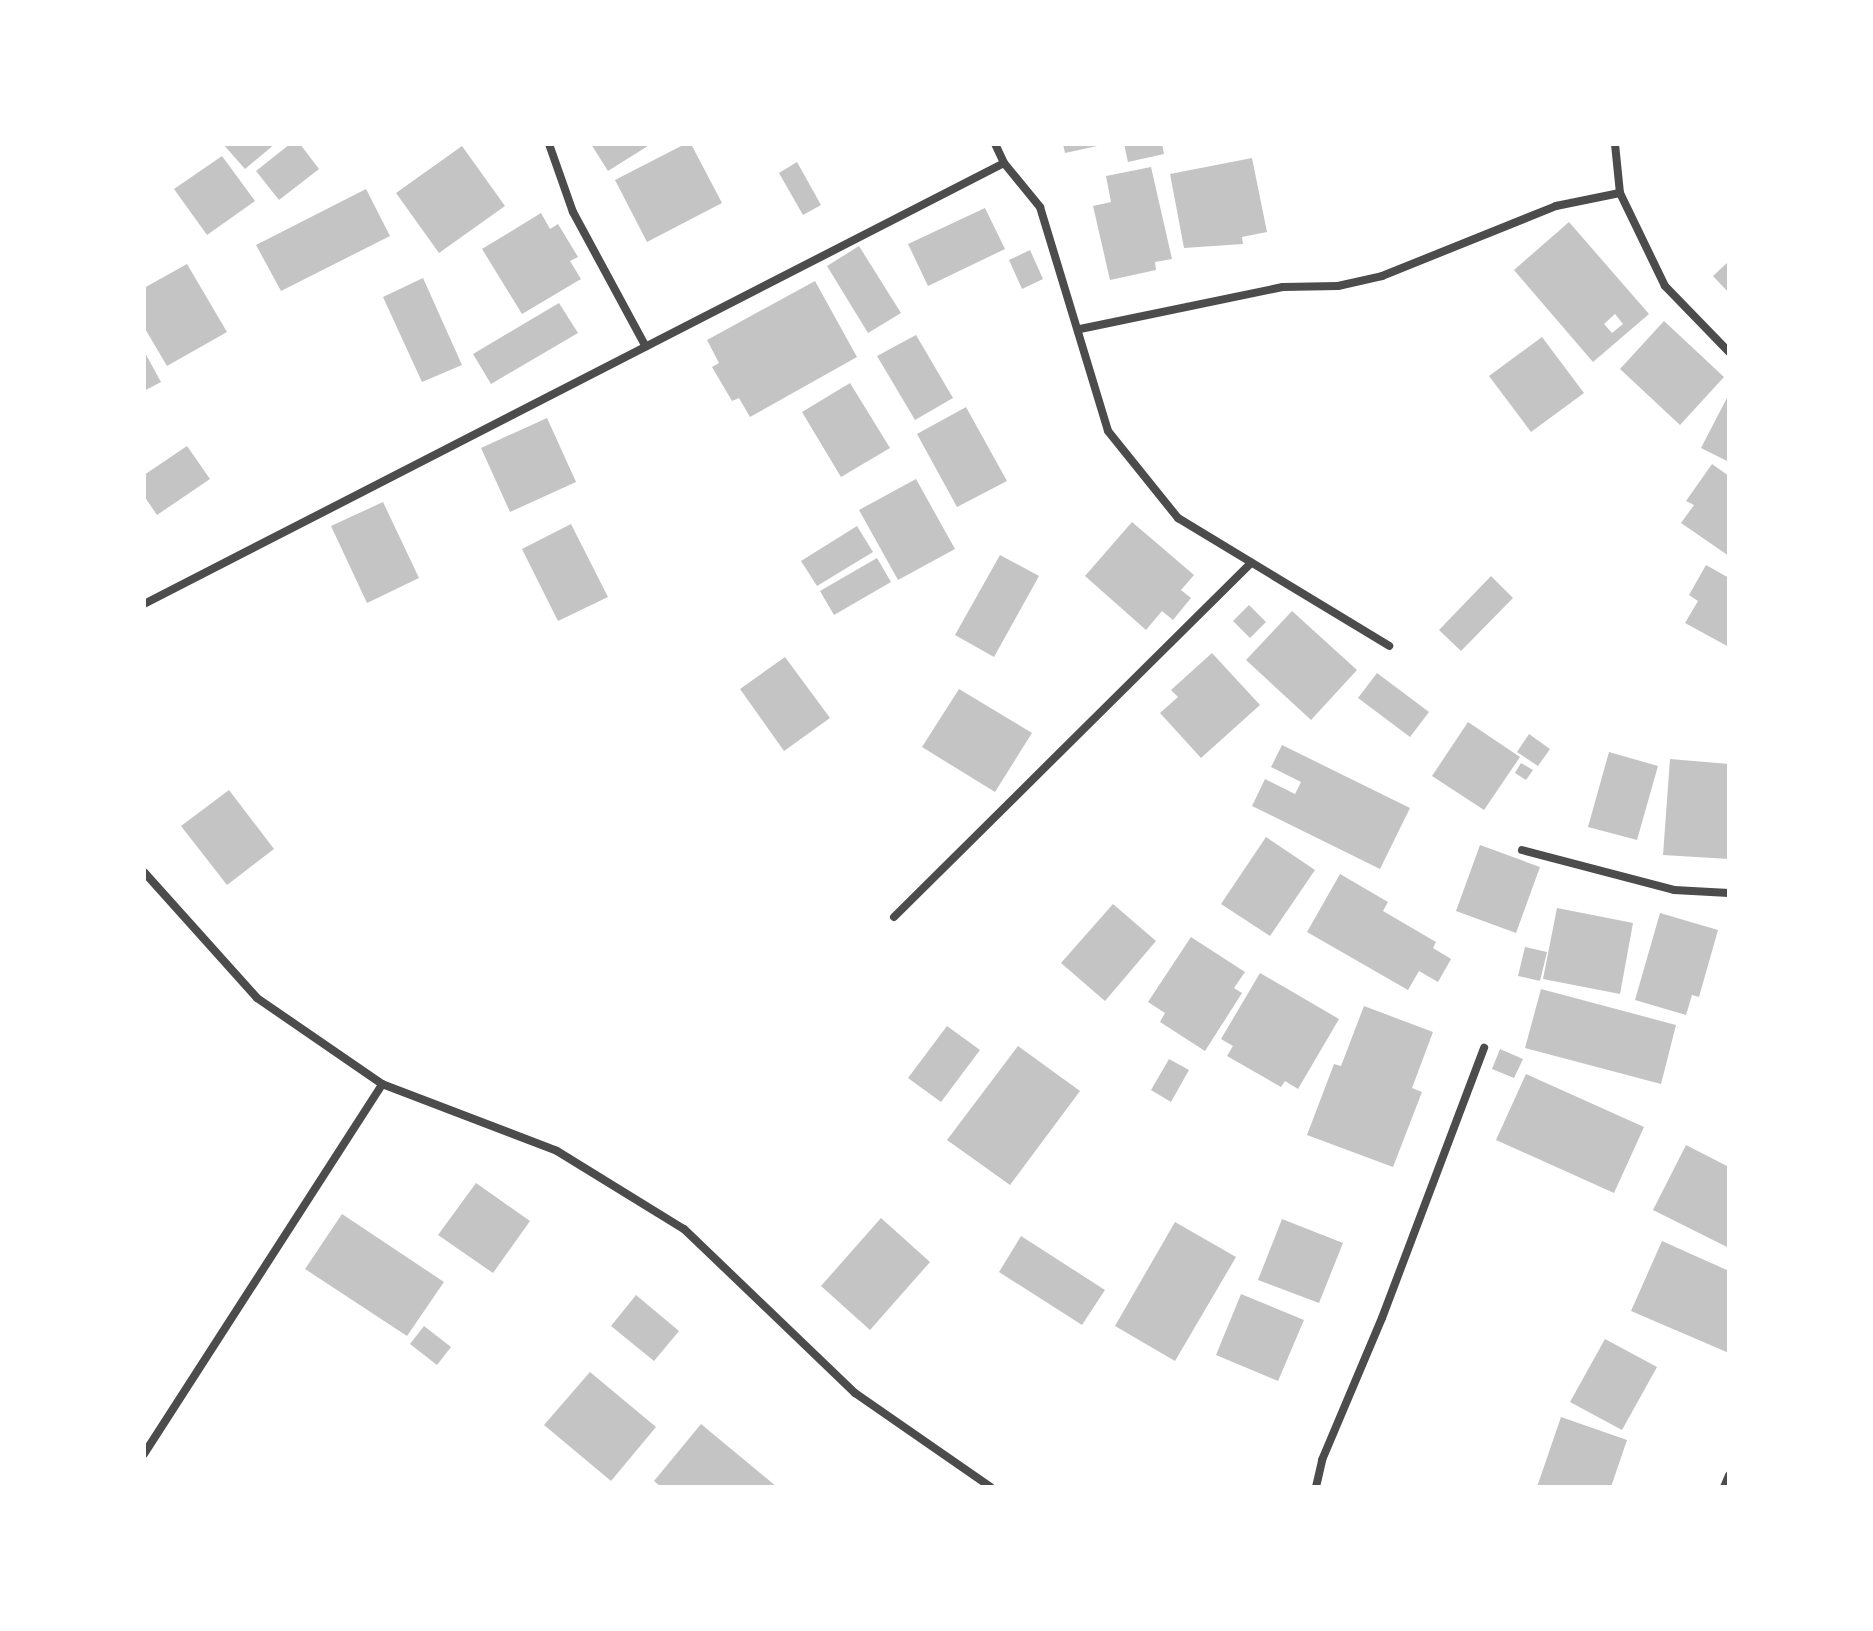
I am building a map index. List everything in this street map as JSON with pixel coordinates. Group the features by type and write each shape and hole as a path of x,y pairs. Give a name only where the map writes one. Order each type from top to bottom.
{"street":[{"path":"549,144 573,212 646,347"},
{"path":"995,144 1004,163 1040,207 1080,329 1108,431 1178,518 1389,646"},
{"path":"1615,144 1620,193 1665,286 1729,352"},
{"path":"144,604 1004,163"},
{"path":"1080,329 1283,287 1338,286 1382,276 1556,206 1620,193"},
{"path":"894,917 1251,563"},
{"path":"1522,850 1674,890 1729,893"},
{"path":"144,872 257,998 382,1084 557,1151 684,1229 855,1393 991,1487"},
{"path":"1316,1487 1322,1460 1382,1318 1484,1048"},
{"path":"144,1454 382,1084"},
{"path":"1724,1487 1729,1475"}],"building":[{"path":"223,144 275,144 245,169"},
{"path":"290,144 300,144 319,169 279,200 256,171"},
{"path":"591,144 651,144 608,171"},
{"path":"685,144 691,144 722,203 647,242 615,180"},
{"path":"1063,144 1102,144 1102,145 1065,153"},
{"path":"1124,144 1162,144 1164,154 1128,162"},
{"path":"462,146 505,206 439,253 396,193"},
{"path":"222,156 255,201 207,235 174,189"},
{"path":"1252,158 1267,232 1242,237 1243,244 1184,248 1170,174"},
{"path":"797,162 821,205 803,215 779,173"},
{"path":"1151,167 1172,259 1155,262 1156,270 1110,280 1093,206 1111,202 1106,176"},
{"path":"366,189 390,236 281,291 256,245"},
{"path":"985,208 1005,249 928,286 908,244"},
{"path":"541,213 550,229 558,224 578,257 570,261 581,279 522,314 482,249"},
{"path":"1569,222 1649,314 1593,362 1514,270","holes":["1615,314 1623,324 1612,333 1604,324"]},
{"path":"859,246 901,313 868,333 827,266"},
{"path":"1030,250 1043,279 1022,289 1009,260"},
{"path":"1729,261 1729,293 1713,276"},
{"path":"187,264 227,332 167,366 144,327 144,288"},
{"path":"423,278 462,365 422,382 383,297"},
{"path":"815,281 857,357 750,417 739,398 732,401 712,367 719,363 707,340"},
{"path":"559,303 578,333 491,384 473,354"},
{"path":"1664,321 1724,377 1680,425 1620,369"},
{"path":"916,335 953,398 915,420 877,356"},
{"path":"1542,337 1584,393 1531,432 1489,376"},
{"path":"144,351 161,382 144,391"},
{"path":"850,383 890,448 841,477 802,412"},
{"path":"1729,394 1729,462 1701,448"},
{"path":"966,407 1007,481 957,507 917,434"},
{"path":"547,418 576,482 510,512 481,448"},
{"path":"187,446 210,479 157,515 144,496 144,475"},
{"path":"1712,464 1729,476 1729,556 1681,523 1694,505 1686,501"},
{"path":"916,479 955,549 898,580 859,510"},
{"path":"383,502 419,578 367,603 331,526"},
{"path":"1132,522 1194,575 1181,590 1191,598 1173,620 1162,611 1146,630 1085,576"},
{"path":"571,524 608,597 558,621 522,549"},
{"path":"857,526 873,552 817,586 801,561"},
{"path":"1000,555 1039,576 994,657 955,635"},
{"path":"877,558 891,582 834,615 820,591"},
{"path":"1706,565 1729,578 1729,647 1685,623 1698,601 1689,595"},
{"path":"1491,576 1513,598 1461,651 1439,630"},
{"path":"1249,605 1266,622 1250,638 1233,621"},
{"path":"1292,611 1357,670 1311,720 1246,660"},
{"path":"1212,653 1260,705 1201,758 1160,713 1178,697 1171,690"},
{"path":"785,657 830,718 784,751 740,689"},
{"path":"1377,673 1429,712 1410,737 1358,698"},
{"path":"959,689 1032,733 995,792 922,747"},
{"path":"1468,722 1520,757 1484,810 1432,776"},
{"path":"1529,734 1550,749 1538,766 1517,752"},
{"path":"1282,745 1410,808 1380,869 1252,806 1265,779 1295,794 1301,782 1271,767"},
{"path":"1609,752 1658,766 1637,840 1588,827"},
{"path":"1670,759 1729,764 1729,859 1663,855"},
{"path":"1521,763 1533,770 1526,780 1515,773"},
{"path":"229,790 274,849 227,885 181,826"},
{"path":"1266,837 1315,870 1270,936 1221,904"},
{"path":"1480,845 1540,867 1516,933 1456,911"},
{"path":"1340,874 1388,902 1383,911 1436,942 1433,948 1451,959 1438,982 1419,971 1408,990 1307,932"},
{"path":"1113,904 1156,941 1105,1001 1061,963"},
{"path":"1557,908 1633,923 1620,994 1543,979"},
{"path":"1660,913 1718,930 1699,997 1692,995 1686,1015 1635,1000"},
{"path":"1191,937 1245,972 1234,988 1242,993 1205,1051 1160,1022 1165,1013 1148,1002"},
{"path":"1525,947 1547,952 1540,981 1518,976"},
{"path":"1260,973 1339,1019 1298,1089 1285,1081 1281,1087 1227,1056 1233,1046 1221,1039"},
{"path":"1541,989 1676,1025 1661,1084 1525,1048"},
{"path":"1364,1006 1433,1032 1412,1088 1422,1092 1393,1167 1307,1135 1334,1064 1341,1066"},
{"path":"947,1026 980,1050 941,1102 908,1078"},
{"path":"1018,1046 1080,1091 1010,1185 947,1140"},
{"path":"1500,1049 1523,1059 1514,1078 1492,1069"},
{"path":"1169,1059 1189,1070 1171,1102 1151,1090"},
{"path":"1526,1074 1644,1127 1614,1193 1496,1140"},
{"path":"1686,1145 1729,1167 1729,1248 1653,1210"},
{"path":"476,1183 530,1221 493,1273 438,1235"},
{"path":"342,1214 444,1282 407,1336 305,1269"},
{"path":"881,1218 930,1262 870,1330 821,1286"},
{"path":"1282,1219 1343,1243 1319,1303 1258,1280"},
{"path":"1175,1222 1236,1257 1175,1361 1115,1326"},
{"path":"1021,1236 1105,1290 1082,1325 999,1272"},
{"path":"1662,1241 1729,1271 1729,1353 1631,1311"},
{"path":"1241,1294 1304,1320 1278,1381 1216,1355"},
{"path":"636,1295 679,1331 654,1361 611,1326"},
{"path":"424,1326 451,1347 437,1365 410,1344"},
{"path":"1605,1339 1657,1367 1622,1430 1570,1402"},
{"path":"590,1372 656,1427 611,1481 544,1425"},
{"path":"1561,1417 1627,1440 1611,1487 1537,1487"},
{"path":"701,1424 777,1487 661,1487 654,1481"}]}
